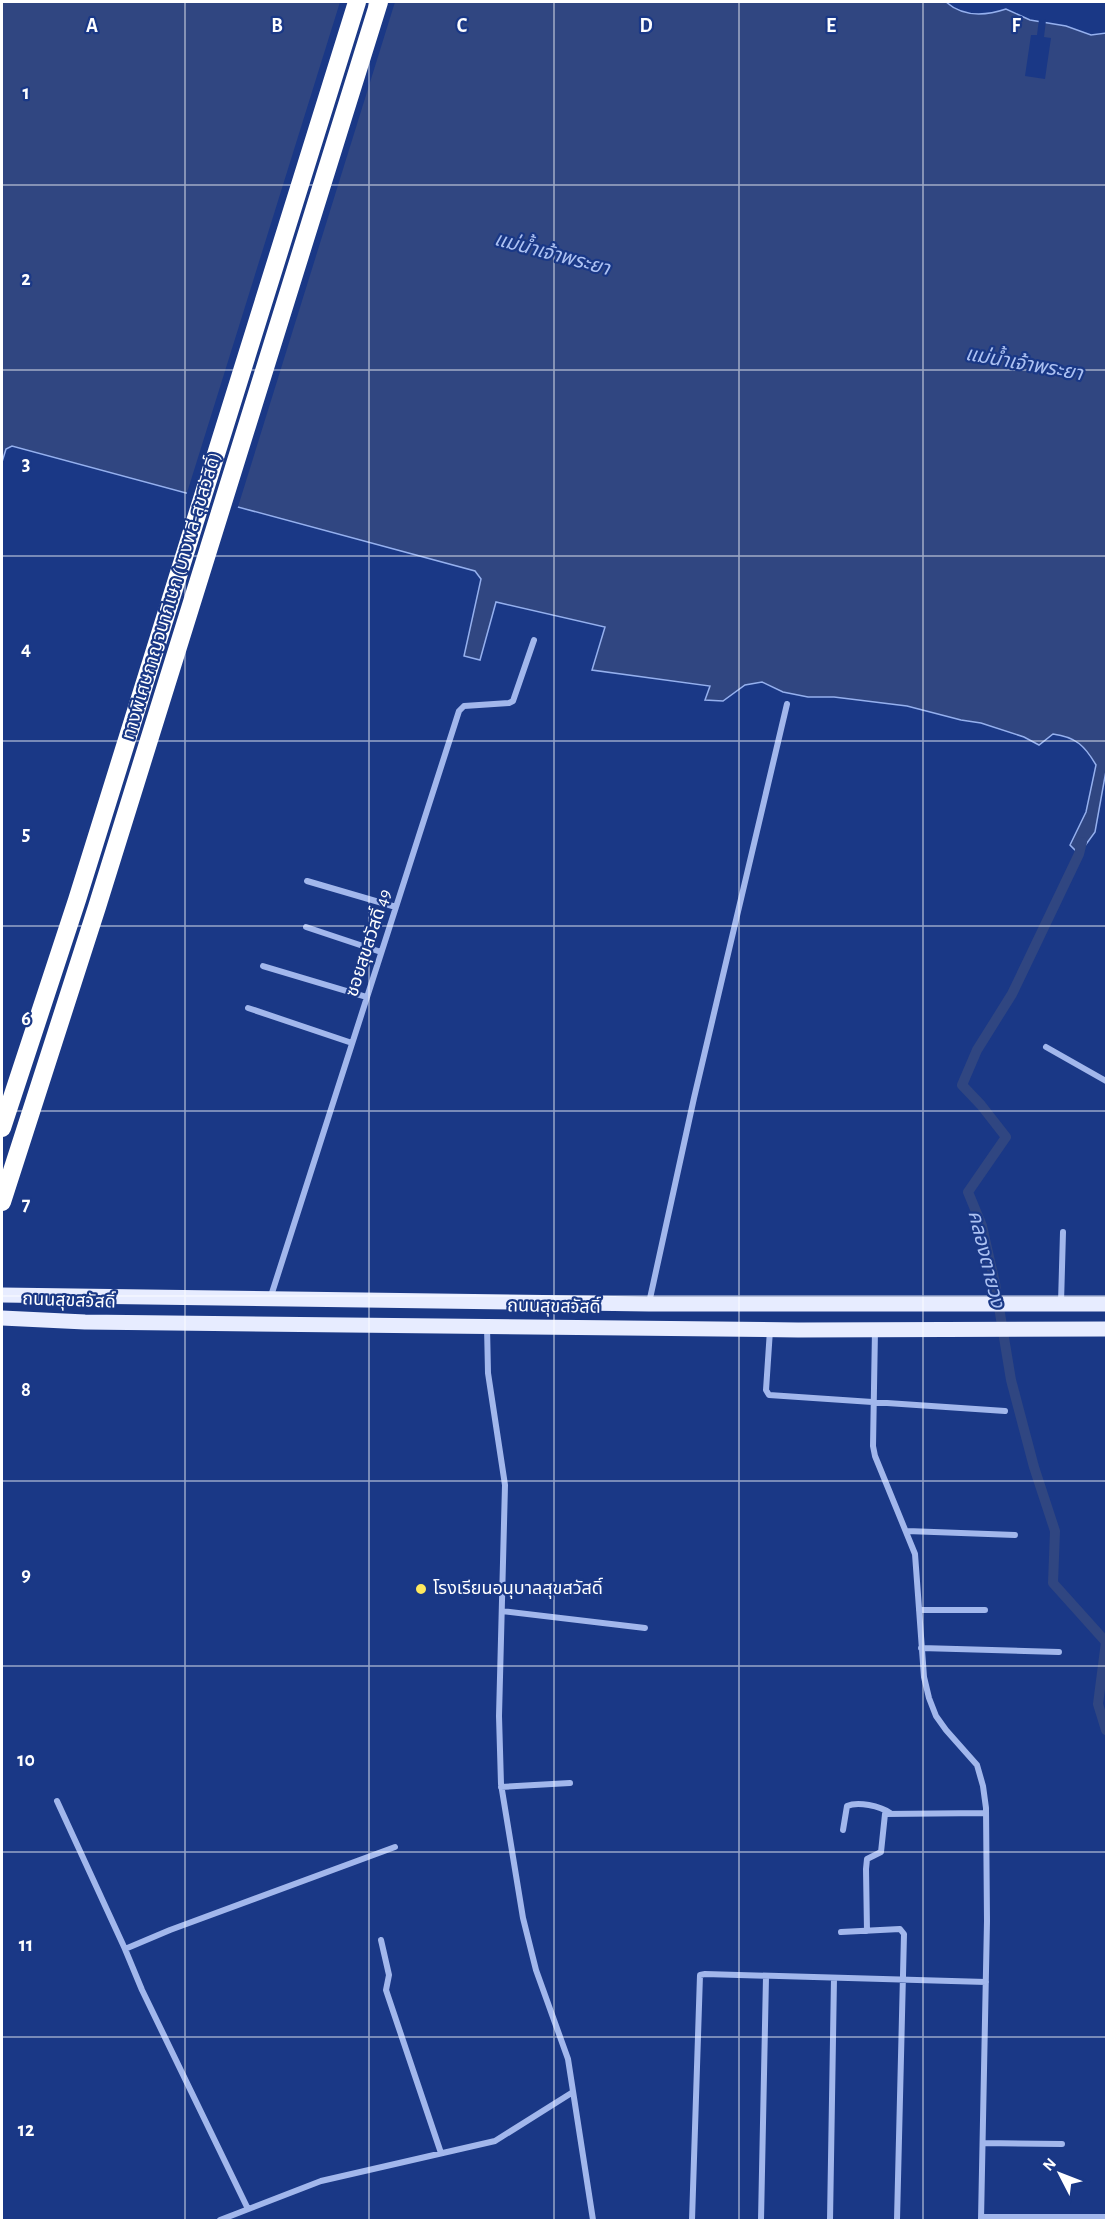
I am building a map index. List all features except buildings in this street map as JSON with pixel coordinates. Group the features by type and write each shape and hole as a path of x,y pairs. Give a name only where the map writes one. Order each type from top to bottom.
{"highway":[{"name":"ทางพิเศษกาญจนาภิเษก (บางพลี-สุขสวัสดิ์)","path":"2,1128 80,889 357,2"},
{"name":"ทางพิเศษกาญจนาภิเษก (บางพลี-สุขสวัสดิ์)","path":"2,1202 101,895 380,2"}],"main road":[{"name":"ถนนสุขสวัสดิ์","path":"2,1295 649,1304 1107,1304"},
{"path":"875,1304 875,1330"},
{"name":"ถนนสุขสวัสดิ์","path":"2,1318 85,1322 771,1329 1107,1329"}],"street":[{"name":"ซอยสุขสวัสดิ์ 49","path":"269,1299 459,711 464,706 513,701 534,640"},
{"path":"649,1304 697,1087 787,704"},
{"path":"308,882 396,907"},
{"path":"306,927 381,952"},
{"path":"263,966 367,997"},
{"path":"248,1008 352,1043"},
{"path":"1046,1047 1107,1081"},
{"path":"1061,1304 1063,1232"},
{"path":"487,1326 488,1373 505,1485 499,1716 501,1787 523,1918 536,1970 568,2059 593,2220"},
{"path":"771,1329 766,1390 769,1395 1005,1411"},
{"path":"875,1330 873,1435 875,1456 915,1554 924,1677 929,1698 946,1730 977,1765 981,1775 986,1813 986,1982 981,2218 1107,2217"},
{"path":"907,1531 1015,1535"},
{"path":"919,1610 985,1610"},
{"path":"502,1611 645,1628"},
{"path":"921,1648 1059,1652"},
{"path":"501,1787 570,1783"},
{"path":"57,1801 142,1990 248,2209"},
{"path":"843,1830 845,1810 851,1804 876,1807 890,1813"},
{"path":"867,1931 867,1859 879,1855 885,1814 986,1813"},
{"path":"125,1949 170,1930 395,1847"},
{"path":"841,1932 900,1929 903,1931 897,2220"},
{"path":"381,1940 389,1975 386,1990 388,1999 441,2153"},
{"path":"692,2220 698,1979 700,1975 986,1982"},
{"path":"761,2220 766,1977"},
{"path":"830,2220 834,1978"},
{"path":"220,2220 321,2181 495,2141 573,2092"},
{"path":"983,2143 1062,2144"}],"water":[{"name":"แม่น้ำเจ้าพระยา","path":"2,2 946,2 967,13 982,14 1006,9 1030,20 1066,26 1091,35 1106,33 1106,771 1095,832 1079,854 1070,845 1086,812 1096,765 1084,748 1068,737 1053,734 1039,745 1024,737 981,723 907,706 834,697 808,697 783,692 762,682 745,685 723,701 705,700 710,686 592,670 605,627 496,602 480,660 464,656 481,579 475,571 12,446 6,449 2,462"}],"pier":[{"path":"340,2 395,2 237,510 186,496"},
{"path":"1039,19 1046,20 1044,37 1051,38 1045,79 1025,76 1031,35 1037,35"}],"waterway":[{"name":"คลองตายวง","path":"1082,842 1079,854 1012,994 977,1050 962,1085 1006,1137 968,1192 982,1226 995,1283 1011,1380 1034,1467 1055,1531 1053,1583 1106,1642"},
{"name":"คลองตายวง","path":"1106,1642 1098,1704 1106,1730"}],"place":[{"name":"โรงเรียนอนุบาลสุขสวัสดิ์","path":"421,1589"}]}
